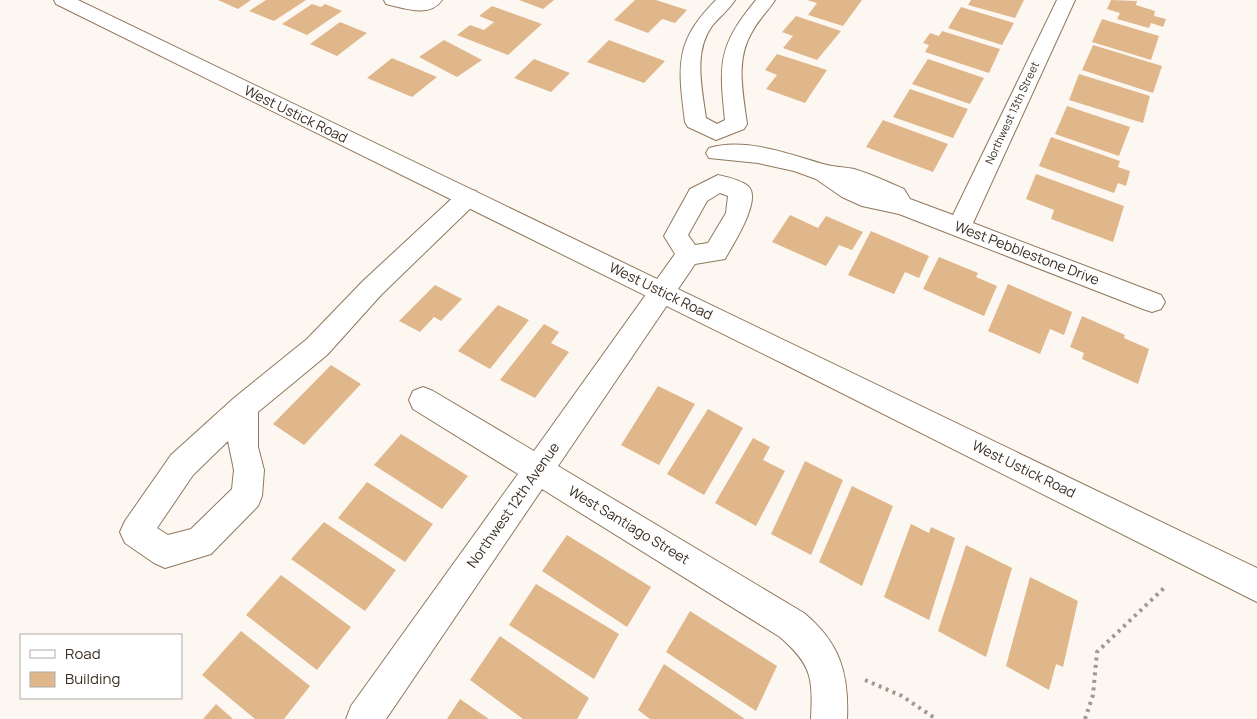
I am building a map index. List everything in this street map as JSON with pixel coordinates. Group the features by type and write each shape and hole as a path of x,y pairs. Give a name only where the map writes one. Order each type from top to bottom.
{"street":[{"name":"West Ustick Road","path":"63,0 662,291 1257,585"},
{"path":"393,0 428,3"},
{"path":"718,183 716,143 696,122 690,80 691,49 701,28 726,0"},
{"path":"716,143 736,124 729,61 736,38 766,0"},
{"name":"Northwest 13th Street","path":"959,227 1066,0"},
{"name":"West Pebblestone Drive","path":"716,143 738,152 788,160 824,173 852,177 896,195 902,205 1152,302"},
{"path":"718,183 740,192 738,212 716,252 688,255 676,236 698,195 718,183"},
{"path":"244,406 243,447 249,470 247,496 200,543 165,552 136,532 182,465 244,406 317,347 372,288 468,197"},
{"name":"Northwest 12th Avenue","path":"364,719 688,255"},
{"name":"West Santiago Street","path":"423,400 792,625 810,639 826,662 831,692 829,719"}],"path":[{"path":"1085,719 1093,695 1097,652 1164,588"},
{"path":"865,680 902,696 936,719"}],"building":[{"path":"218,0 251,0 238,9"},
{"path":"266,0 306,0 274,21 249,11"},
{"path":"519,0 554,0 543,9"},
{"path":"635,0 656,0 687,10 675,23 662,19 648,33 614,20"},
{"path":"807,0 862,0 843,26 808,15 817,3"},
{"path":"971,0 1024,0 1015,18 968,5"},
{"path":"1111,0 1137,1 1136,5 1155,11 1154,16 1166,19 1163,27 1151,23 1149,28 1117,19 1120,13 1107,9"},
{"path":"312,4 321,7 325,4 342,11 307,35 282,24"},
{"path":"492,6 542,24 508,55 457,35 470,25 484,30 494,22 479,16"},
{"path":"961,7 1014,23 1002,45 948,28"},
{"path":"796,16 841,31 817,60 783,48 793,36 782,32"},
{"path":"1102,19 1159,36 1151,60 1092,42"},
{"path":"340,22 367,33 337,56 310,44"},
{"path":"942,31 1000,49 989,73 925,52 929,45 923,43 930,33 939,36"},
{"path":"444,40 482,60 457,77 419,57"},
{"path":"609,40 665,61 644,83 587,62"},
{"path":"1093,45 1162,66 1153,93 1082,70"},
{"path":"777,54 827,70 805,103 766,89 777,75 765,70"},
{"path":"392,58 437,77 412,97 367,78"},
{"path":"534,59 570,73 551,92 514,78"},
{"path":"928,59 984,78 970,104 912,84"},
{"path":"1079,74 1150,96 1143,123 1069,100"},
{"path":"910,89 968,109 953,138 893,117"},
{"path":"1067,106 1130,127 1119,156 1055,134"},
{"path":"883,120 948,144 933,172 866,147"},
{"path":"1051,137 1120,161 1118,167 1130,171 1126,186 1118,183 1114,193 1039,166"},
{"path":"1036,174 1124,206 1113,242 1051,219 1054,210 1026,199"},
{"path":"790,215 818,228 826,216 863,232 852,250 839,245 826,266 772,242"},
{"path":"871,231 929,256 919,278 905,272 894,294 848,275"},
{"path":"939,257 978,273 976,277 997,286 984,316 923,289"},
{"path":"1008,284 1072,312 1064,335 1050,329 1040,354 988,331"},
{"path":"435,285 462,299 441,321 434,317 420,332 399,321"},
{"path":"498,305 529,320 490,369 458,351"},
{"path":"1082,316 1125,335 1124,338 1149,349 1138,384 1082,359 1084,353 1070,347"},
{"path":"544,324 559,332 551,343 569,352 535,398 500,380"},
{"path":"331,365 361,384 304,445 273,424"},
{"path":"658,386 695,404 659,465 621,445"},
{"path":"708,409 743,428 704,495 667,474"},
{"path":"401,434 468,476 442,509 374,465"},
{"path":"753,438 770,447 763,460 785,471 756,526 715,503"},
{"path":"805,461 843,480 811,555 771,534"},
{"path":"367,482 433,524 405,562 338,518"},
{"path":"852,486 893,506 862,586 819,562"},
{"path":"324,522 396,570 365,611 291,559"},
{"path":"911,524 929,533 931,527 955,538 929,620 884,597"},
{"path":"567,535 651,587 627,627 542,571"},
{"path":"966,545 1012,568 986,657 938,631"},
{"path":"281,575 351,627 317,670 246,615"},
{"path":"1030,577 1078,601 1063,667 1056,664 1049,690 1006,666"},
{"path":"536,584 619,634 594,679 509,625"},
{"path":"690,611 777,666 756,711 666,652"},
{"path":"241,631 310,686 284,719 255,719 202,675"},
{"path":"500,636 589,698 577,719 523,719 470,680"},
{"path":"664,664 745,719 650,719 638,710"},
{"path":"460,699 489,719 447,719"},
{"path":"216,704 233,719 203,719"}]}
